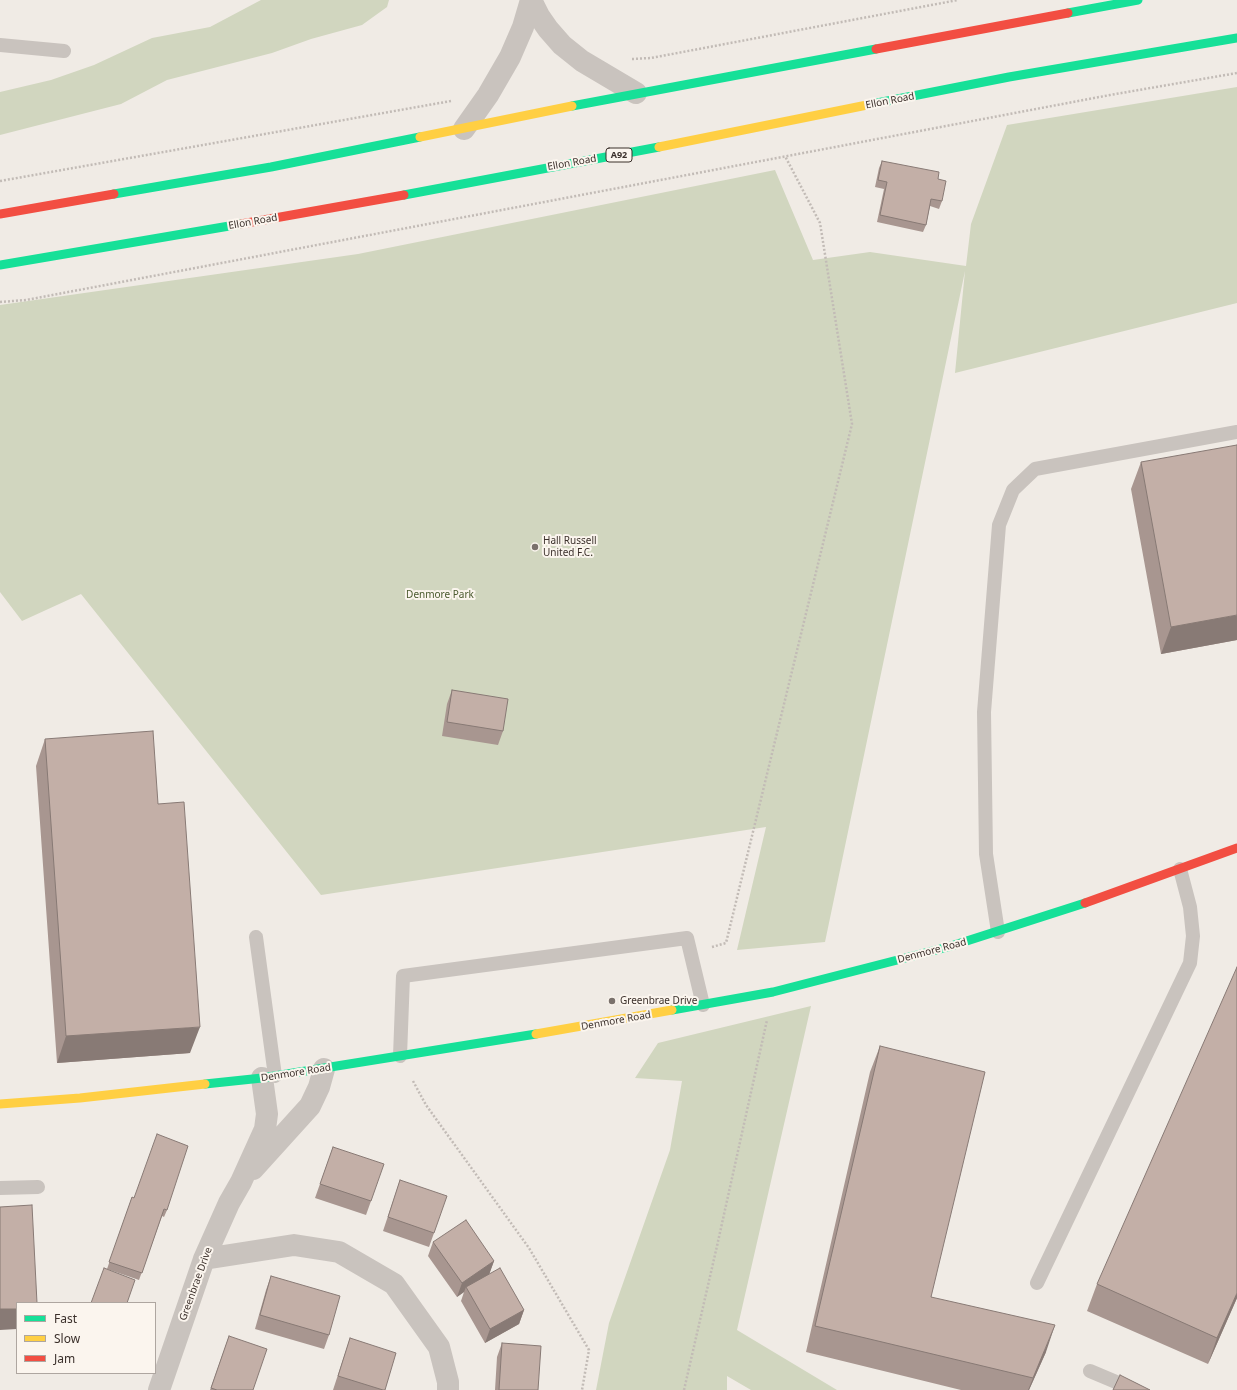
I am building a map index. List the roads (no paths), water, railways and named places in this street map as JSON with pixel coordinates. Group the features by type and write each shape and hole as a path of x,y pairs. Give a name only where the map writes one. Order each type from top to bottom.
{"main road":[{"path":"0,214 271,167 636,93 1138,0"},
{"name":"Ellon Road","path":"0,265 281,217 634,152 1009,77 1237,38"},
{"name":"Denmore Road","path":"0,1104 80,1098 268,1077 324,1069 533,1035 773,992 948,947 998,932 1066,910 1237,848"}],"street":[{"path":"531,0 548,30 562,45 582,61 636,93"},
{"path":"464,129 488,95 510,57 523,27 531,0"},
{"name":"Greenbrae Drive","path":"241,1182 310,1106 319,1087 324,1069"},
{"name":"Greenbrae Drive","path":"159,1390 204,1259 265,1129 268,1077"},
{"path":"204,1259 294,1245 339,1252 394,1284 439,1347 448,1382 448,1390"}],"lane":[{"path":"0,45 64,51"},
{"path":"998,932 986,854 984,712 999,525 1013,490 1035,469 1237,432"},
{"path":"1037,1283 1190,963 1193,936 1190,907 1180,869"},
{"path":"256,937 268,1077"},
{"path":"400,1056 403,976 688,938 690,953 703,1005"},
{"path":"0,1188 38,1187"},
{"path":"1090,1371 1135,1390"}],"place":[{"name":"Hall Russell United F.C.","path":"535,547"},
{"name":"Greenbrae Drive","path":"612,1001"}],"park label":[{"name":"Denmore Park","path":"440,595"}]}
